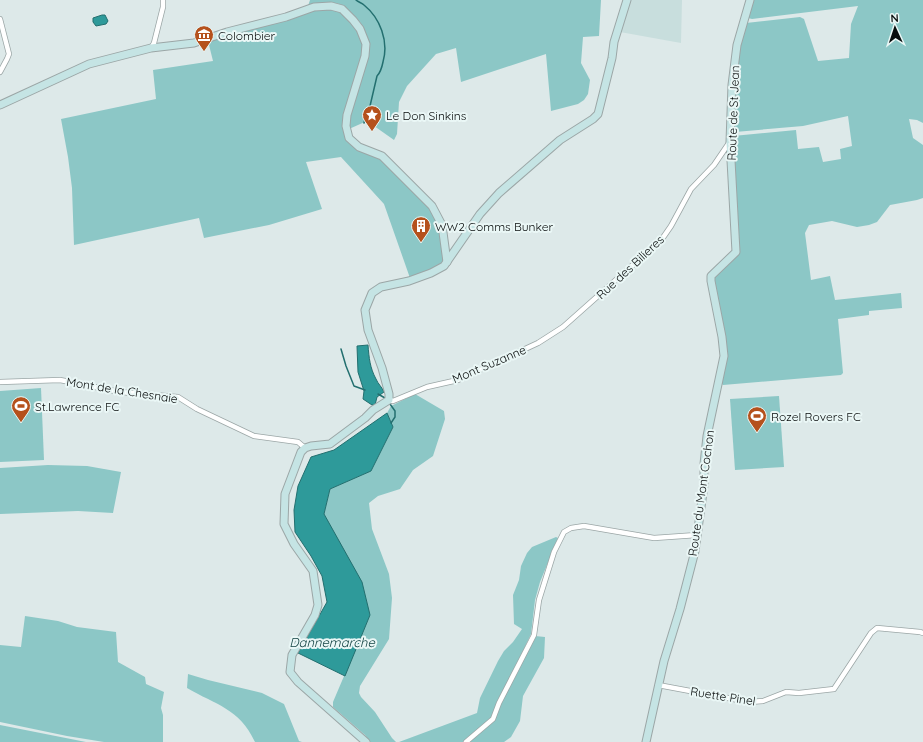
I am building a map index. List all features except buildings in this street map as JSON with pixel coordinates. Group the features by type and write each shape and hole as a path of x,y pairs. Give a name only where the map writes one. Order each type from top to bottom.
{"street":[{"path":"151,48 154,43 163,7 163,0"},
{"path":"366,742 298,682 290,672 292,655 315,616 318,605 313,571 294,544 284,524 284,494 301,452 311,446 330,444 365,418 373,410 389,400 390,394 368,330 365,310 372,293 381,287 409,281 431,273 444,266 480,214 499,193 560,140 593,119 598,114 612,58 614,42 627,0"},
{"name":"Route de St Jean","path":"736,252 730,142 732,85 737,45 750,0"},
{"path":"0,105 88,64 151,48 194,44 227,32 286,17 314,7 331,6 342,9 360,29 366,44 365,56 347,115 346,126 349,138 359,147 382,156 432,206 442,225 447,262"},
{"path":"0,19 8,54 8,59 0,72"},
{"name":"Rue des Bilieres","path":"563,327 662,239 671,226 691,189 714,165 730,142"},
{"name":"Route du Mont Cochon","path":"646,742 664,661 695,552 704,485 704,464 707,436 724,356 711,276 736,252"},
{"name":"Mont Suzanne","path":"389,400 393,401 427,387 458,380 538,344 563,327"},
{"name":"Mont de la Chesnaie","path":"0,382 60,380 120,392 178,397 197,409 254,436 298,442 306,448"},
{"path":"466,742 493,720 499,703 534,635 539,600 554,552 564,532 571,528 584,526 654,538 697,535"},
{"name":"Ruette Pinel","path":"658,685 749,702 762,701 786,692 799,693 834,689 872,633 877,628 920,632 923,634"}],"shaded area":[{"path":"310,0 601,0 599,36 583,37 581,63 590,80 588,94 584,100 578,104 551,111 546,54 461,82 456,48 436,54 407,86 399,102 397,134 394,140 367,121 349,129 349,116 370,48 367,36 360,22 342,5 328,3 308,6"},
{"path":"630,0 682,0 681,43 620,32"},
{"path":"753,0 923,0 923,123 917,120 909,119 913,138 923,145 923,198 890,205 877,222 869,225 857,227 832,221 809,225 805,233 811,280 830,276 835,300 901,293 902,308 869,311 869,315 838,319 843,373 841,375 723,385 721,383 725,355 714,281 715,276 737,255 733,136 796,130 798,149 819,147 823,162 841,159 840,149 852,146 848,116 803,126 735,132 733,130 740,44 746,23 800,17 804,19 818,61 849,58 851,24 858,6 752,19 748,18"},
{"path":"317,9 333,9 342,13 359,31 363,45 363,54 346,135 379,156 429,208 439,227 445,261 442,265 410,278 384,204 341,157 306,162 322,209 269,225 204,238 199,218 74,245 72,188 61,119 156,99 153,70 213,61 208,41"},
{"name":"St.Lawrence FC","path":"41,388 44,460 0,462 0,391"},
{"path":"415,394 444,411 445,419 433,456 413,470 400,489 378,496 369,503 372,529 389,574 392,598 389,639 360,686 359,693 375,712 396,742 370,742 365,735 333,707 333,702 370,615 324,514 330,489 371,471 393,427 387,413 391,406"},
{"name":"Rozel Rovers FC","path":"779,396 784,467 735,470 730,399"},
{"path":"48,465 87,466 121,472 113,513 78,511 0,514 0,468"},
{"path":"556,537 558,538 540,582 535,600 531,634 491,718 463,742 399,742 477,713 480,698 498,661 522,629 514,624 513,595 519,580 521,566 527,553 532,547"},
{"path":"25,616 58,621 77,627 116,632 118,662 145,677 146,684 164,692 161,708 163,715 163,742 104,742 0,722 0,645 21,647"},
{"path":"535,636 545,637 544,658 523,696 520,721 511,737 504,742 468,742 494,720"},
{"path":"188,674 262,693 284,704 299,741 302,742 255,742 249,731 234,714 187,688"},
{"path":"0,725 86,742 0,742"}],"water":[{"path":"105,15 108,21 106,24 96,26 93,22 93,18"},
{"path":"368,345 372,371 384,392 377,397 375,405 372,405 363,399 364,391 358,372 357,346"},
{"name":"Dannemarche","path":"387,413 393,427 371,471 330,489 324,514 362,582 370,615 345,676 298,653 327,602 322,576 295,532 294,510 298,486 311,457 334,450"}],"waterway":[{"path":"356,0 370,10 375,16 382,30 385,46 382,68 377,76 370,106 367,109 364,123"},
{"path":"341,349 354,386 365,390"},
{"path":"378,394 385,398"},
{"path":"390,404 395,411 395,417 391,423"}],"place":[{"name":"Colombier","path":"204,52"},
{"name":"Le Don Sinkins","path":"372,132"},
{"name":"WW2 Comms Bunker","path":"421,243"},
{"name":"St.Lawrence FC","path":"21,423"},
{"name":"Rozel Rovers FC","path":"757,433"}]}
